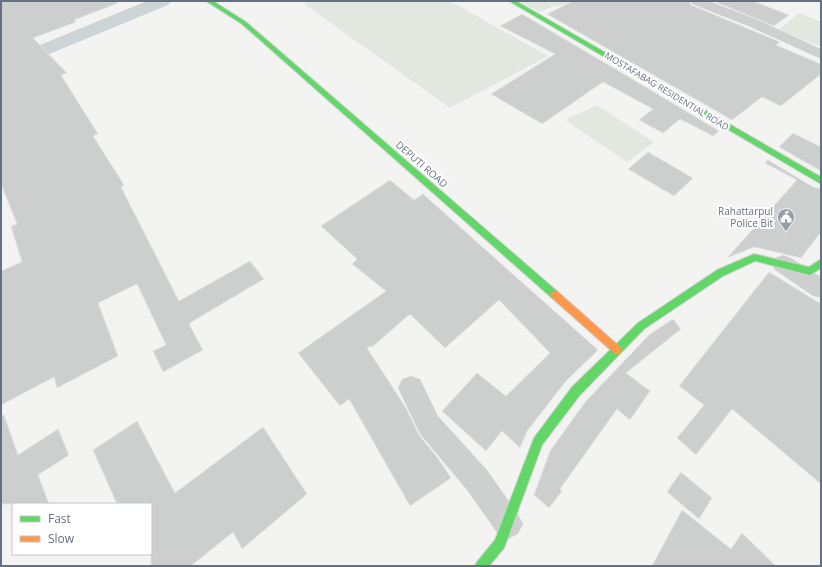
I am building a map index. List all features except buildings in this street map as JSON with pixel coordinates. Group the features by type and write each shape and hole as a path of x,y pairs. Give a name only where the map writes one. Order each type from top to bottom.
{"street":[{"name":"DEPUTI ROAD","path":"209,1 244,23 617,350"},
{"name":"MOSTAFABAG RESIDENTIAL ROAD","path":"512,1 821,180"},
{"path":"697,1 753,23 821,55"},
{"path":"481,566 500,544 538,442 576,391 641,326 720,273 754,258 810,271 821,263"},
{"path":"783,264 821,289"},
{"path":"411,388 429,425 477,480 508,524"}],"shaded area":[{"path":"311,1 450,1 548,56 450,108 304,4"},
{"path":"518,1 584,1 597,14 568,5 556,6 540,12"},
{"path":"799,13 821,22 821,47 779,30"},
{"path":"597,105 654,142 627,162 565,120"}],"waterway":[{"path":"1,68 162,1"}],"traffic: fast":[{"path":"209,1 244,23 555,295"},
{"path":"512,1 821,181"},
{"path":"481,566 500,544 538,442 576,391 641,326 720,273 754,257 810,271 821,263"}],"traffic: slow":[{"path":"555,295 617,350"}],"place":[{"name":"Rahattarpul Police Bit","path":"786,232"}]}
